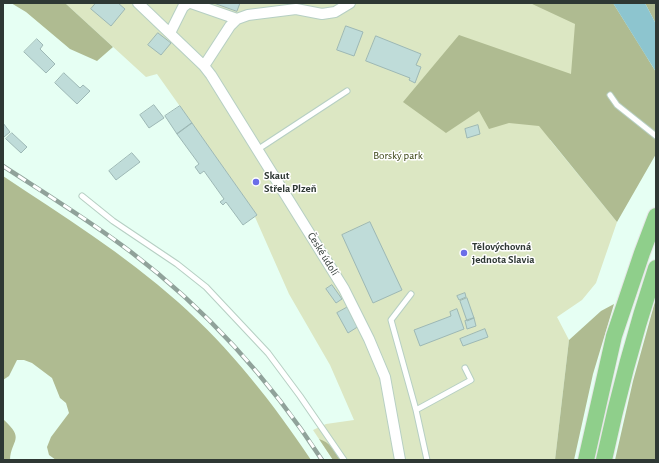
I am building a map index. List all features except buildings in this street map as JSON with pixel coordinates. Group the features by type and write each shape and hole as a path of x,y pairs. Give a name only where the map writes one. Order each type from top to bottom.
{"highway":[{"path":"586,460 614,336 656,216"},
{"path":"604,460 615,409 642,310 656,268"}],"street":[{"name":"České údolí","path":"138,3 204,66 344,289 369,338 385,377 400,460"},
{"path":"170,33 183,7 188,3"},
{"path":"191,3 237,19"},
{"path":"204,66 230,26 237,19 248,15 296,9 322,14 335,12 350,3"}],"lane":[{"path":"257,150 347,91"},
{"path":"610,95 617,105 656,136"},
{"path":"82,196 113,221 177,264 206,287 268,353 344,460"},
{"path":"411,294 391,320 416,410 427,460"},
{"path":"416,410 471,380 465,368"}],"green space":[{"path":"11,3 65,3 113,47 97,61 70,49 26,12"},
{"name":"Tělovýchovná jednota Slavia","path":"65,3 613,3 648,58 550,140 617,222 596,283 582,300 557,317 569,340 555,460 333,460 313,430 326,424 354,420 330,365 289,294 255,217 257,215 157,74 146,77"},
{"path":"530,3 613,3 656,72 656,154 617,222 539,126 509,123 489,129 479,111 446,133 403,102 459,35 571,74 575,24"},
{"path":"645,3 656,3 656,24 646,5"},
{"path":"3,176 115,252 178,302 215,338 250,377 282,418 311,460 56,460 49,455 47,447 51,437 69,413 66,403 60,398 52,378 32,363 24,360 17,360 9,376 3,380"},
{"path":"656,298 656,460 615,460 633,381"},
{"path":"614,304 593,374 574,460 555,460 569,340 601,311"},
{"path":"3,419 14,431 16,436 10,460 3,460"},
{"path":"319,439 326,442 334,450 340,460 333,460"}],"water":[{"path":"613,3 645,3 656,24 656,72"}],"railway":[{"path":"3,166 68,208 131,252 186,298 236,348 259,374 302,430 322,460"}],"place":[{"name":"Skaut Střela Plzeň","path":"256,182"},
{"name":"Tělovýchovná jednota Slavia","path":"464,253"}],"park label":[{"name":"Borský park","path":"398,156"}]}
